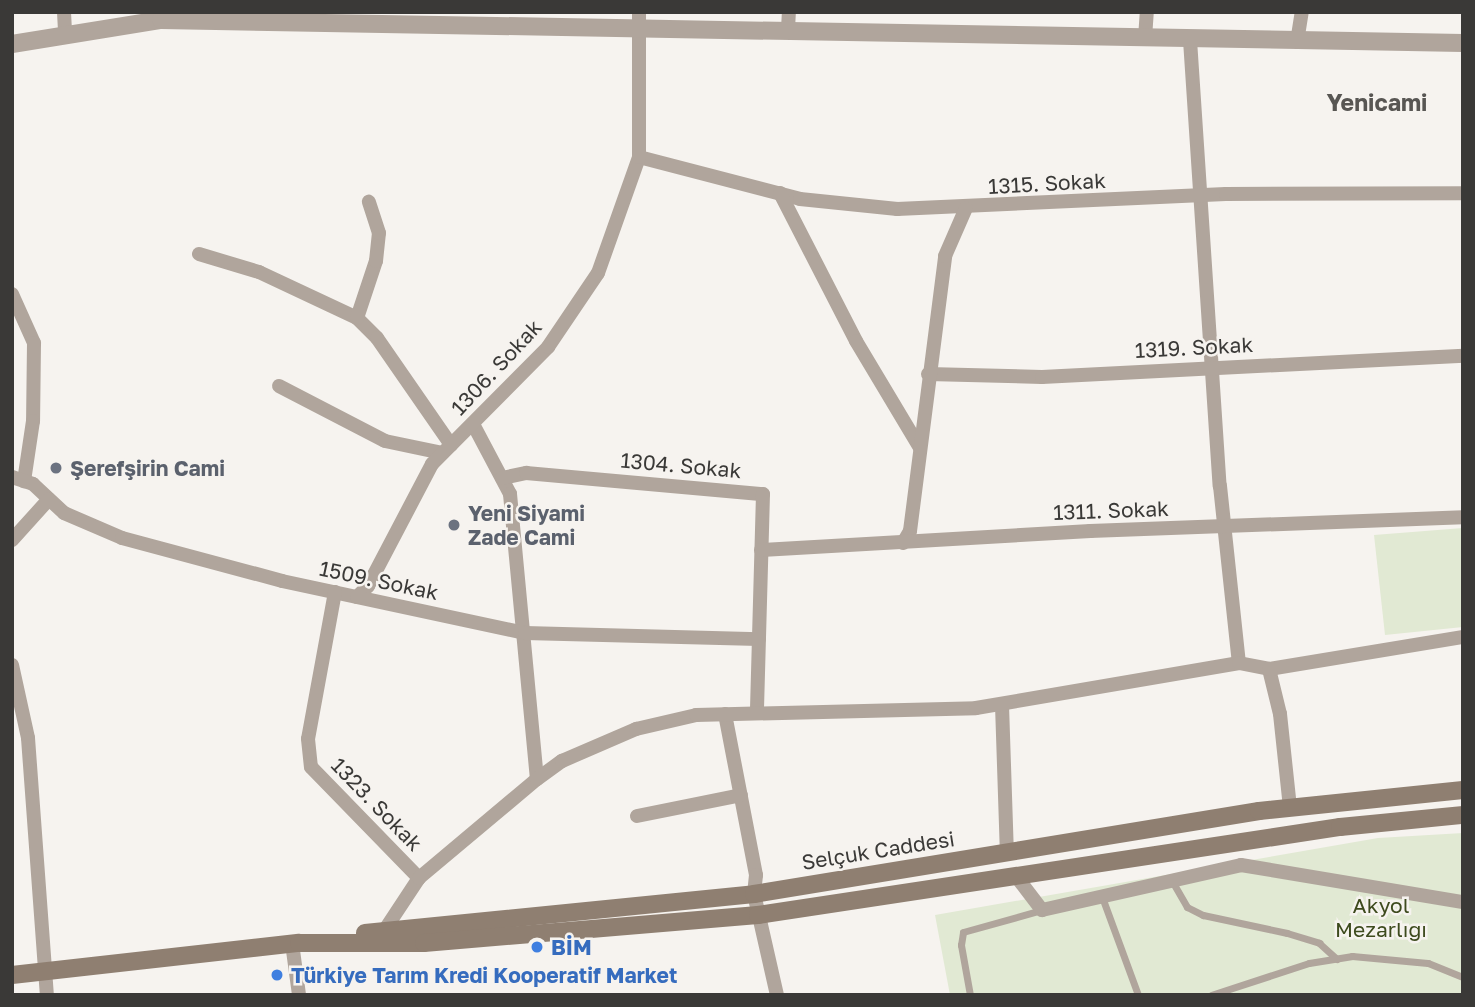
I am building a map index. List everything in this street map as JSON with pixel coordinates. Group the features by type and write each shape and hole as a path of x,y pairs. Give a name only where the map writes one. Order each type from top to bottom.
{"main road":[{"name":"Selçuk Caddesi","path":"295,943 384,931 754,894 1290,808 1463,790"},
{"path":"12,975 295,943 424,943 758,915 1340,827 1463,815"}],"street":[{"path":"64,12 65,32"},
{"path":"1145,38 1147,12"},
{"path":"1297,42 1302,12"},
{"path":"12,44 65,32 161,20 359,18 789,20 1190,40 1463,43"},
{"name":"1306. Sokak","path":"357,597 368,586 397,525 447,449 548,347 598,273 639,157 639,19"},
{"path":"1190,40 1199,195 1225,527 1239,663"},
{"name":"1315. Sokak","path":"639,157 780,194 897,209 966,208 1199,195 1463,193"},
{"path":"780,194 869,363 920,448"},
{"path":"357,318 379,233 369,202"},
{"path":"903,543 910,531 945,256 966,208"},
{"path":"199,254 259,272 357,318 377,338 447,449"},
{"path":"12,293 34,343 33,421 18,479"},
{"name":"1319. Sokak","path":"928,374 1042,377 1463,356"},
{"path":"279,386 385,441 447,449"},
{"path":"473,424 510,494 537,779"},
{"name":"1304. Sokak","path":"502,478 526,473 764,494 757,713"},
{"name":"1509. Sokak","path":"18,479 49,499 64,513 122,538 201,563 357,597 525,633 760,639"},
{"path":"13,538 49,499"},
{"name":"1311. Sokak","path":"761,550 1463,517"},
{"name":"1323. Sokak","path":"335,592 308,739 311,767 419,878"},
{"path":"384,931 419,878 537,779 562,761 636,729 696,715 1002,705 1239,663 1269,669 1463,638"},
{"path":"12,665 28,738 47,995"},
{"path":"1269,669 1280,714 1290,808"},
{"path":"1002,705 1007,852"},
{"path":"725,714 756,875 754,894 777,995"},
{"path":"637,817 741,795"},
{"path":"1016,876 1042,910 1241,865 1463,902"},
{"path":"295,943 299,995"}],"lane":[{"path":"1172,880 1187,907 1203,915 1298,936 1319,943 1337,959"},
{"path":"1101,896 1138,995"},
{"path":"970,995 961,945 963,932 1042,910"},
{"path":"1212,995 1309,963 1337,959 1429,963 1463,977"}],"green space":[{"path":"1463,528 1463,627 1385,635 1374,535"},
{"name":"Akyol Mezarlığı","path":"1463,833 1463,995 950,995 935,915 1378,838"}],"place":[{"name":"Şerefşirin Cami","path":"56,468"},
{"name":"Yeni Siyami Zade Cami","path":"454,525"},
{"name":"BİM","path":"537,947"},
{"name":"Türkiye Tarım Kredi Kooperatif Market","path":"277,975"}],"district":[{"name":"Yenicami","path":"1377,102"}]}
